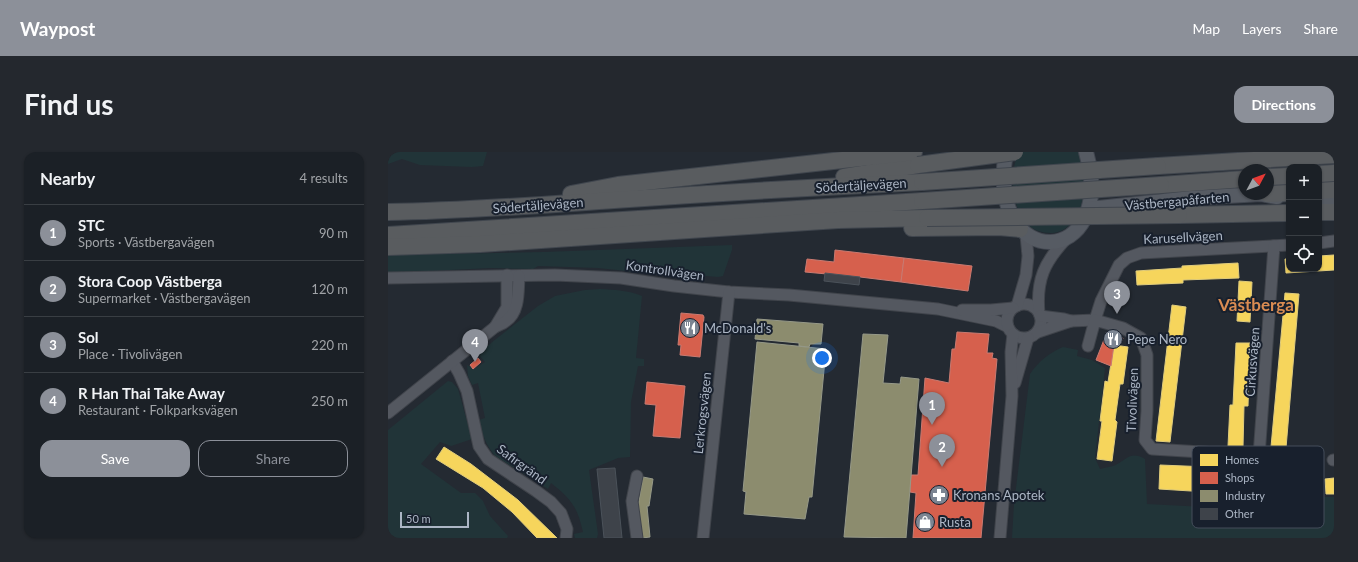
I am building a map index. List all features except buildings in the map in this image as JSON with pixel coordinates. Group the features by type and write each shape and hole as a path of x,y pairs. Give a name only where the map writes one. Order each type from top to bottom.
{"highway":[{"path":"509,207 618,185 916,159 1015,152"},
{"name":"Södertäljevägen","path":"388,212 421,212 509,207 1334,155"},
{"path":"765,190 916,159"},
{"path":"1322,174 1334,173"},
{"path":"1274,177 1286,176"},
{"name":"Södertäljevägen","path":"388,235 1238,179"},
{"path":"1322,191 1334,190"},
{"path":"1274,194 1286,193"},
{"path":"388,247 472,245 788,223 927,218 1286,212"},
{"path":"1322,212 1334,212"},
{"path":"551,240 602,244 676,242 856,229 999,227 1023,232"}],"main road":[{"path":"1006,152 1004,165 1004,186 1007,205 1013,220 1023,232 1035,239 1046,242 1067,238 1076,232 1082,224 1089,209 1092,184 1091,169 1086,152"},
{"name":"Västbergapåfarten","path":"1089,209 1192,198 1238,195"},
{"name":"Västbergapåfarten","path":"1274,196 1286,198"},
{"path":"1322,200 1334,199"}],"street":[{"path":"1000,538 1012,396 1011,330 1008,318 1015,307 1026,275 1027,263 1023,232"},
{"path":"1038,332 1041,324 1038,296 1046,267 1056,249 1067,238"},
{"path":"1322,243 1334,242"},
{"name":"Karusellvägen","path":"1088,346 1101,301 1119,265 1127,258 1141,253 1286,245"},
{"name":"Cirkusvägen","path":"1260,446 1274,246"},
{"path":"495,328 507,307 507,275"},
{"name":"Kontrollvägen","path":"388,278 556,275 621,278 729,292 790,294 938,309 991,310 1015,307"},
{"path":"388,413 452,361 495,328 507,321 514,313 518,294 519,276"},
{"name":"Lerkrogsvägen","path":"703,538 729,292"},
{"path":"1015,307 1023,304 1029,305 1035,308 1040,315 1064,318 1071,321"},
{"name":"Kontrollvägen","path":"938,309 996,321 1011,330"},
{"path":"1011,330 1023,339 1033,336 1038,332 1071,321 1095,320"},
{"name":"Tivolivägen","path":"1095,320 1123,328 1141,338 1147,355 1147,411 1145,440 1152,449 1192,452"},
{"path":"1012,396 1028,338"},
{"name":"Safirgränd","path":"452,361 459,372 466,392 479,446 488,459 551,502 561,513 567,529 566,538"},
{"path":"637,476 632,501 637,538"}],"green space":[{"path":"388,152 487,152 483,166 472,167 420,165 402,159 388,164"},
{"path":"1019,152 1078,152 1084,174 1083,198 1078,214 1068,227 1053,233 1042,232 1029,226 1019,212 1012,187 1012,178"},
{"path":"732,245 732,250 723,276 706,276 702,279 598,268 538,266 533,269 491,268 388,273 388,255 544,252"},
{"path":"600,289 627,291 642,296 636,358 644,359 644,366 638,366 631,402 630,457 618,458 589,470 598,534 597,538 575,538 574,534 583,532 576,509 564,494 551,483 548,489 495,456 489,448 483,435 479,420 485,418 478,383 472,385 468,376 467,365 474,369 485,362 478,354 538,306 555,296 585,290"},
{"path":"1063,347 1078,350 1077,356 1092,360 1105,368 1095,458 1100,469 1118,464 1132,456 1145,459 1147,504 1192,506 1192,528 1324,528 1324,497 1334,497 1334,538 1012,538 1014,504 1030,374 1037,365 1053,352"},
{"path":"448,381 452,382 458,389 472,439 451,446 440,442 421,464 461,493 475,493 483,501 490,516 508,536 507,538 388,538 388,430"}],"place":[{"name":"Sol","path":"1117,314"},
{"name":"McDonald's","path":"690,328"},
{"name":"Pepe Nero","path":"1113,339"},
{"name":"R Han Thai Take Away","path":"475,362"},
{"name":"STC","path":"932,425"},
{"name":"Stora Coop Västberga","path":"942,467"},
{"name":"Kronans Apotek","path":"939,495"},
{"name":"Rusta","path":"925,522"}],"district":[{"name":"Västberga","path":"1256,305"}]}
